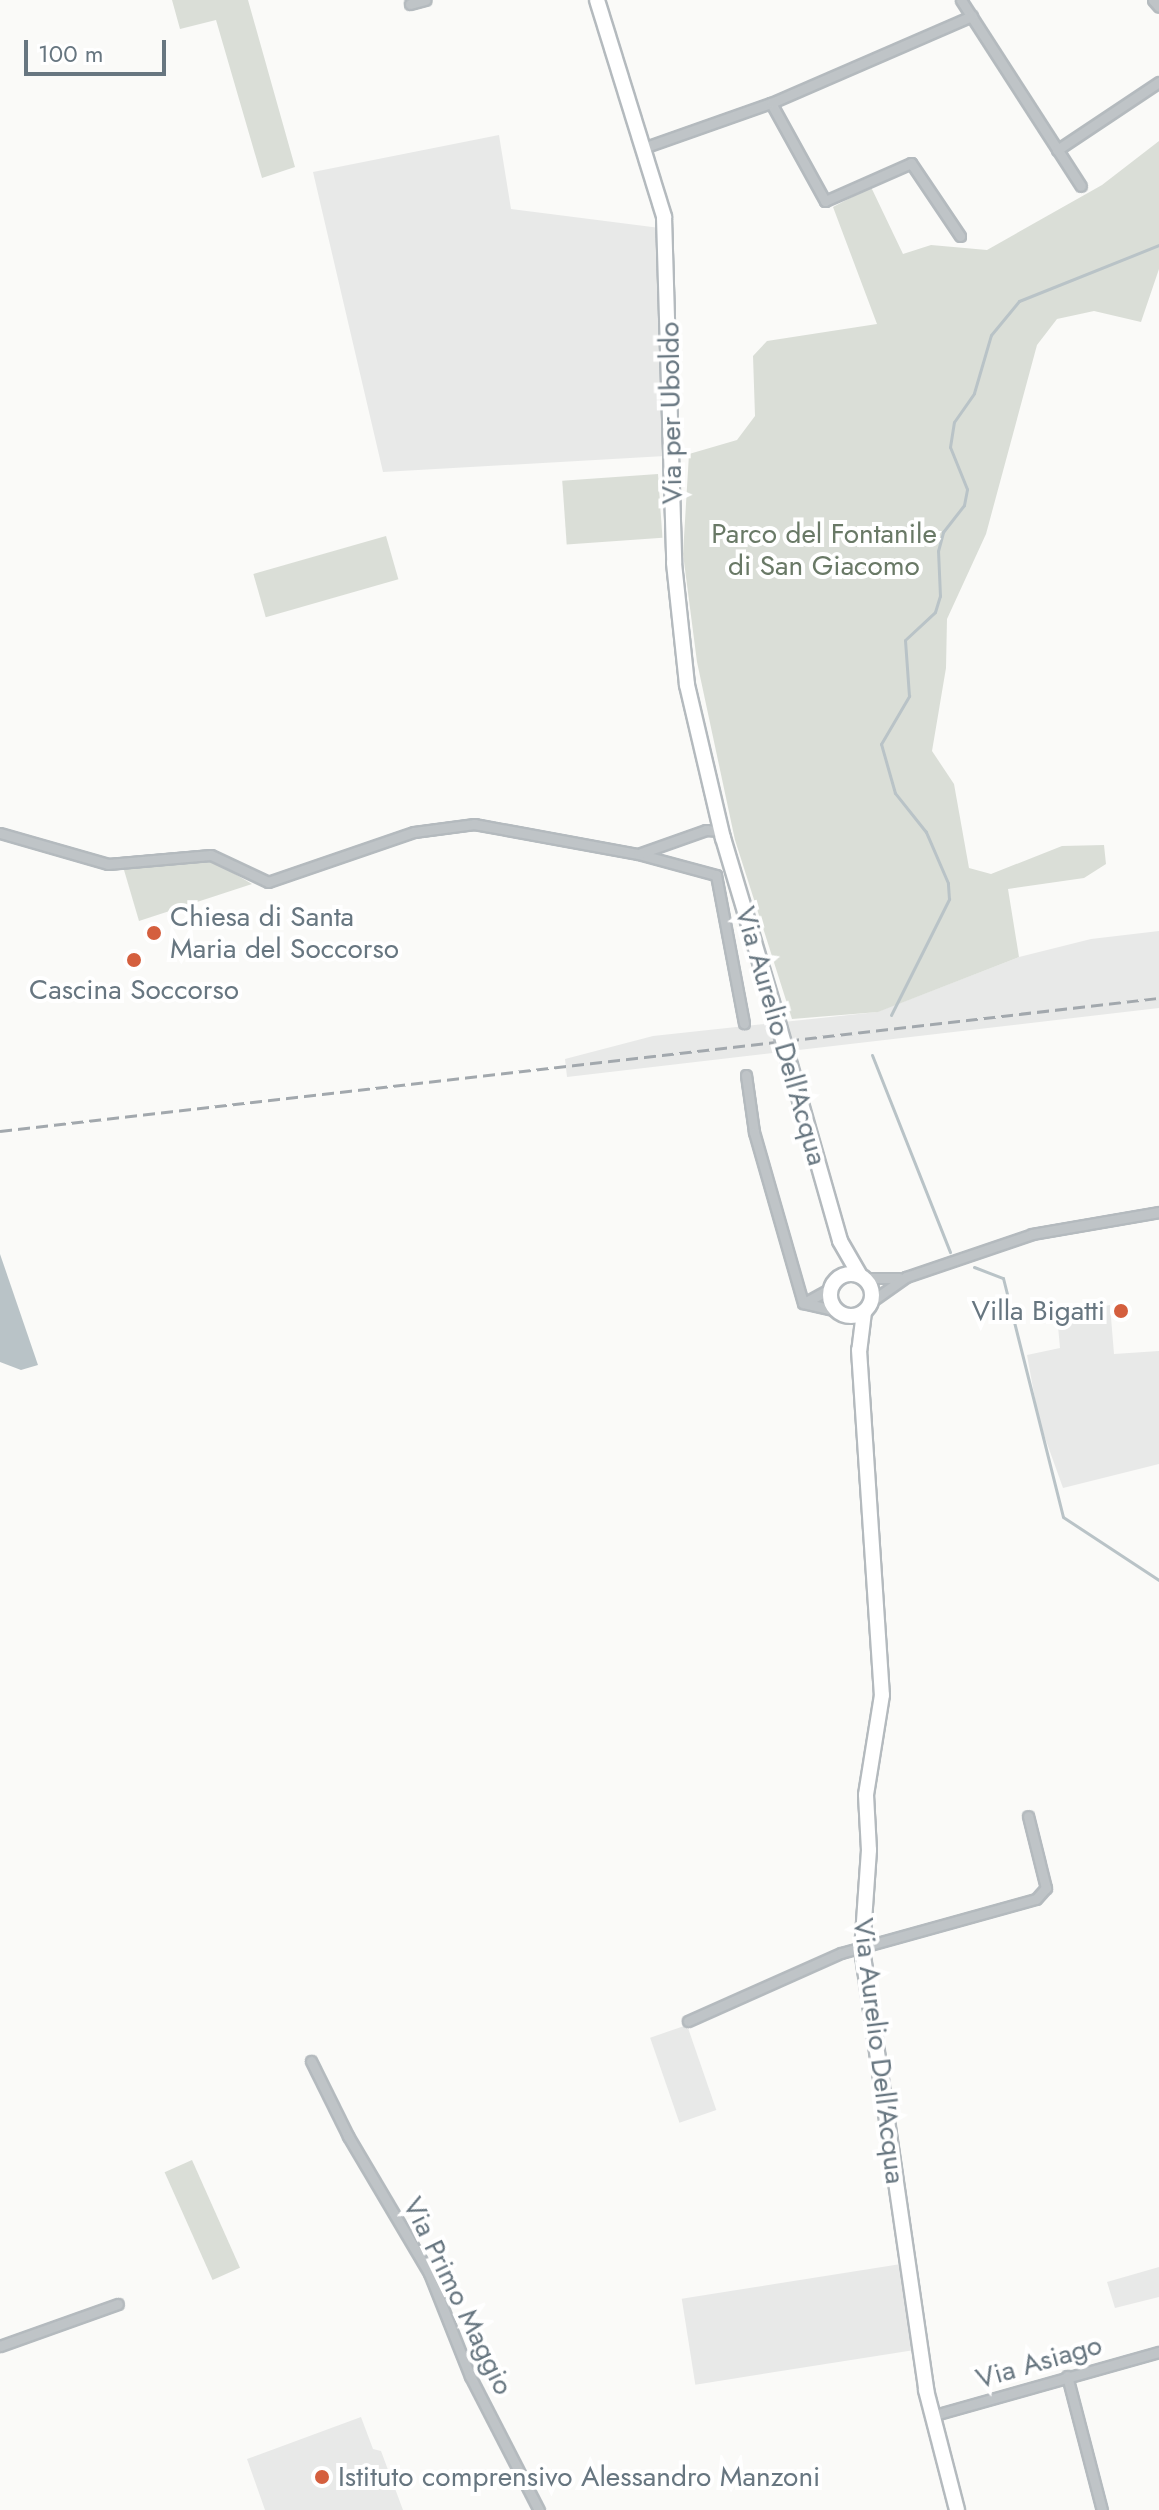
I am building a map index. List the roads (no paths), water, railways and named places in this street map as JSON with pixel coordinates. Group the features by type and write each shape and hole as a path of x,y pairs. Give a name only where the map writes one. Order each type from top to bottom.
{"street":[{"path":"410,4 425,0"},
{"name":"Via per Uboldo","path":"597,0 664,217 669,270 679,622 696,733 722,831"},
{"path":"961,0 1081,186"},
{"path":"1153,0 1159,7"},
{"path":"643,148 771,103 972,16"},
{"path":"1057,150 1159,82"},
{"path":"771,103 825,201 911,163 960,236"},
{"path":"0,833 108,864 211,855 268,882 414,832 474,824 638,854 716,875 744,1023"},
{"path":"638,854 696,837 706,830 722,831"},
{"name":"Via Aurelio Dell'Acqua","path":"722,831 840,1241 862,1276 868,1306 859,1350 882,1667 880,1730 866,1795 869,1850 862,1949 931,2416 957,2510"},
{"path":"746,1075 754,1132 803,1303"},
{"path":"803,1303 841,1313 868,1306 906,1277 1050,1229 1159,1212"},
{"name":"Via Aurelio Dell'Acqua","path":"840,1241 832,1285 841,1313 859,1350"},
{"path":"803,1303 848,1274 906,1277"},
{"path":"688,2021 818,1962 1042,1895 1045,1883 1028,1816"},
{"name":"Via Primo Maggio","path":"311,2061 348,2136 429,2273 470,2376 539,2510"},
{"path":"0,2346 118,2304"},
{"name":"Via Asiago","path":"931,2416 1159,2352"},
{"path":"1067,2376 1102,2510"}],"waterway":[{"path":"891,1015 949,899 948,883 926,832 895,793 881,744 909,696 905,640 935,612 940,596 938,551 943,532 964,505 967,489 950,447 954,422 974,393 991,335 1019,301 1159,245"},
{"path":"872,1055 950,1252"},
{"path":"974,1267 1003,1278 1063,1517 1159,1580"}],"railway":[{"path":"0,1131 1159,998"}],"place":[{"name":"Chiesa di Santa Maria del Soccorso","path":"154,933"},
{"name":"Cascina Soccorso","path":"134,960"},
{"name":"Villa Bigatti","path":"1121,1311"},
{"name":"Istituto comprensivo Alessandro Manzoni","path":"322,2477"}],"park label":[{"name":"Parco del Fontanile di San Giacomo","path":"824,550"}]}
